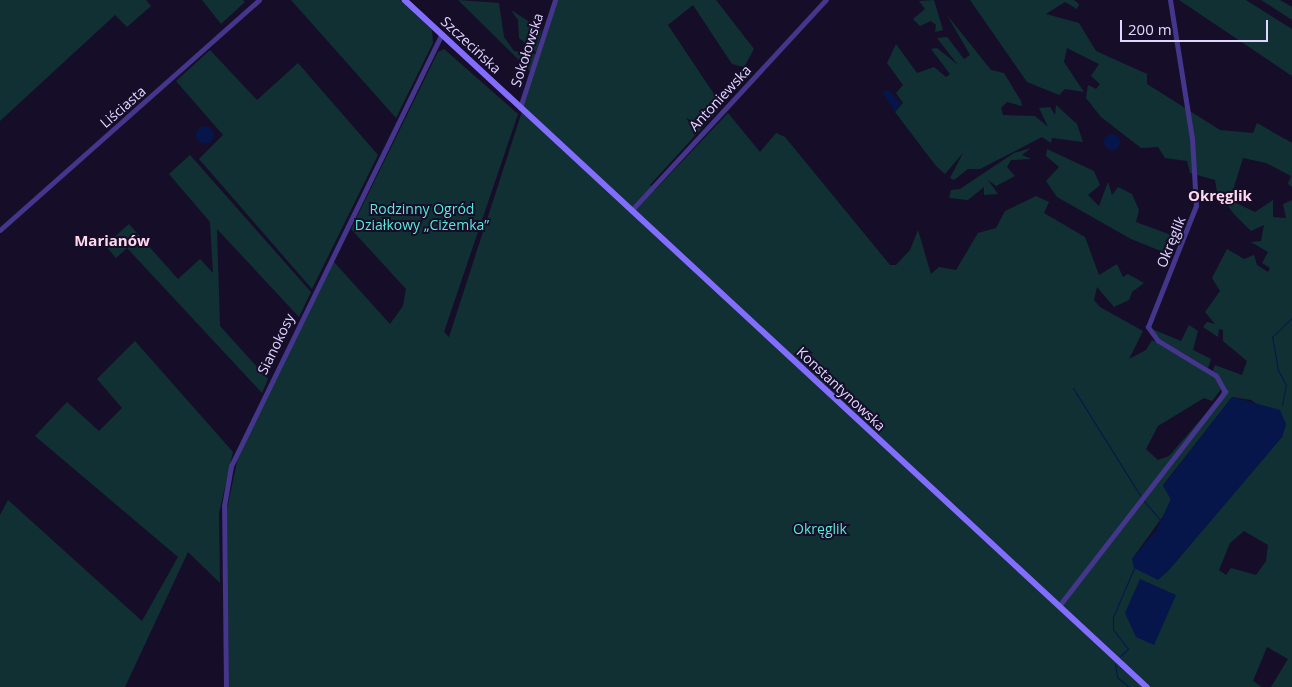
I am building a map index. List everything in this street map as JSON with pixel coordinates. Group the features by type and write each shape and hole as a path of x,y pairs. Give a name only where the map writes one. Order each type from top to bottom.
{"main road":[{"name":"Szczecińska","path":"405,0 520,108"},
{"name":"Konstantynowska","path":"520,108 1146,687"}],"street":[{"name":"Liściasta","path":"0,230 259,0"},
{"name":"Sokołowska","path":"520,108 555,0"},
{"name":"Antoniewska","path":"631,211 826,0"},
{"name":"Okręglik","path":"1059,606 1225,392 1216,376 1158,341 1148,327 1196,206 1192,139 1170,0"},
{"name":"Sianokosy","path":"226,687 224,506 230,466 442,34"}],"green space":[{"path":"0,0 146,0 151,6 127,27 115,15 0,121"},
{"path":"202,0 243,0 245,2 221,24"},
{"path":"291,0 400,0 432,30 433,43 396,118"},
{"path":"458,0 499,3 504,37 514,51 536,54 530,71"},
{"name":"Rodzinny Ogród Działkowy „Ciżemka”","path":"558,0 716,0 754,49 744,67 732,64 693,5 668,25 722,106 650,185 655,190 728,113 760,152 776,133 785,137 890,265 896,265 910,250 918,230 931,274 939,267 956,270 978,233 996,228 1005,211 1036,196 1049,202 1044,213 1085,237 1099,275 1117,264 1123,277 1128,274 1144,283 1132,292 1129,300 1114,307 1097,287 1094,300 1100,307 1143,331 1129,359 1146,350 1152,340 1211,375 1215,365 1242,375 1247,361 1223,341 1223,330 1219,329 1218,337 1203,327 1207,322 1215,324 1205,312 1220,291 1212,278 1227,249 1244,259 1254,255 1257,265 1268,272 1270,268 1262,263 1268,252 1251,242 1261,241 1264,225 1251,231 1226,203 1230,200 1255,212 1273,200 1273,217 1286,218 1283,204 1292,200 1292,687 1271,687 1288,659 1267,647 1253,681 1262,687 229,687 227,509 238,457 333,261 390,324 403,306 406,289 351,229 438,52 444,49 518,114 444,332 449,337","holes":["1222,388 1220,397 1169,456 1158,460 1146,449 1158,426 1204,398 1212,401","1232,397 1251,400 1286,424 1282,437 1164,574 1132,559 1166,512 1171,499 1163,485","1244,531 1268,545 1266,561 1256,575 1231,568 1226,575 1219,570 1230,543"]},
{"path":"934,0 943,30 935,32 936,25 931,21 920,26 913,19 925,9 919,1"},
{"path":"970,0 1074,0 1079,4 1077,9 1065,2 1046,14 1079,23 1096,51 1147,74 1147,84 1220,130 1253,133 1257,123 1292,143 1292,187 1288,184 1291,176 1266,163 1243,158 1230,200 1217,192 1215,180 1190,173 1187,161 1165,158 1158,147 1141,148 1101,117 1086,98 1088,85 1096,89 1100,84 1091,76 1099,64 1067,48 1064,62 1084,92 1065,89 1059,95 1027,82"},
{"path":"1179,0 1246,0 1292,29 1292,76"},
{"path":"1261,0 1280,0 1292,7 1292,20"},
{"path":"511,10 542,30 536,52 519,38 518,20"},
{"path":"947,15 991,70 1004,73 1021,101 1022,106 1007,102 1001,108 1003,115 1035,116 1048,127 1039,108 1050,107 1055,115 1056,105 1077,124 1083,142 1052,138 1051,143 1042,137 980,169 968,169 954,180 950,178 963,153 945,174 936,166 895,112 903,103 896,93 903,85 887,63 896,44 917,73 934,67 946,77 950,74 931,49 937,48 958,65 937,38 947,37 964,59 970,55"},
{"path":"210,50 257,100 298,63 378,155 312,289 199,159 223,135 176,81"},
{"path":"1031,148 1022,155 1031,159 1011,160 1007,167 1015,176 996,186 988,180 998,194 984,195 984,187 968,200 949,198 951,190 960,189 1014,153"},
{"path":"1047,149 1094,171 1100,185 1088,195 1099,206 1108,182 1112,195 1118,187 1132,194 1139,210 1136,222 1171,235 1165,241 1172,250 1171,255 1131,239 1057,197 1046,181 1059,167 1046,156"},
{"path":"190,155 311,292 299,317 217,229 220,326 268,379 262,393 127,248 116,258 105,245 129,224 178,279 200,259 213,273 210,222 169,174"},
{"path":"1189,325 1198,331 1193,350 1211,359 1208,368 1160,339 1152,329 1181,341"},
{"path":"135,341 233,452 219,513 220,583 188,552 125,687 0,687 0,515 8,500 142,621 178,557 35,436 67,402 99,431 122,408 97,379"}],"shaded area":[{"path":"888,90 901,103 895,112 882,92"},
{"path":"205,126 211,129 214,135 211,141 205,144 199,141 196,135 199,129"},
{"path":"1109,134 1115,134 1120,139 1118,148 1109,150 1104,145 1104,139"},
{"path":"1232,397 1280,410 1286,424 1282,437 1168,571 1158,580 1134,568 1132,559 1156,531 1171,499 1163,486"},
{"path":"1140,579 1176,595 1154,645 1136,637 1125,613"}],"waterway":[{"path":"1282,405 1286,385 1278,370 1272,337 1292,318"},
{"path":"1073,388 1141,497"},
{"path":"1143,500 1162,522"},
{"path":"1120,656 1128,649 1113,629 1113,617 1134,568"},
{"path":"1115,664 1117,677 1129,687"}],"district":[{"name":"Okręglik","path":"1220,196"},
{"name":"Marianów","path":"112,241"}]}
